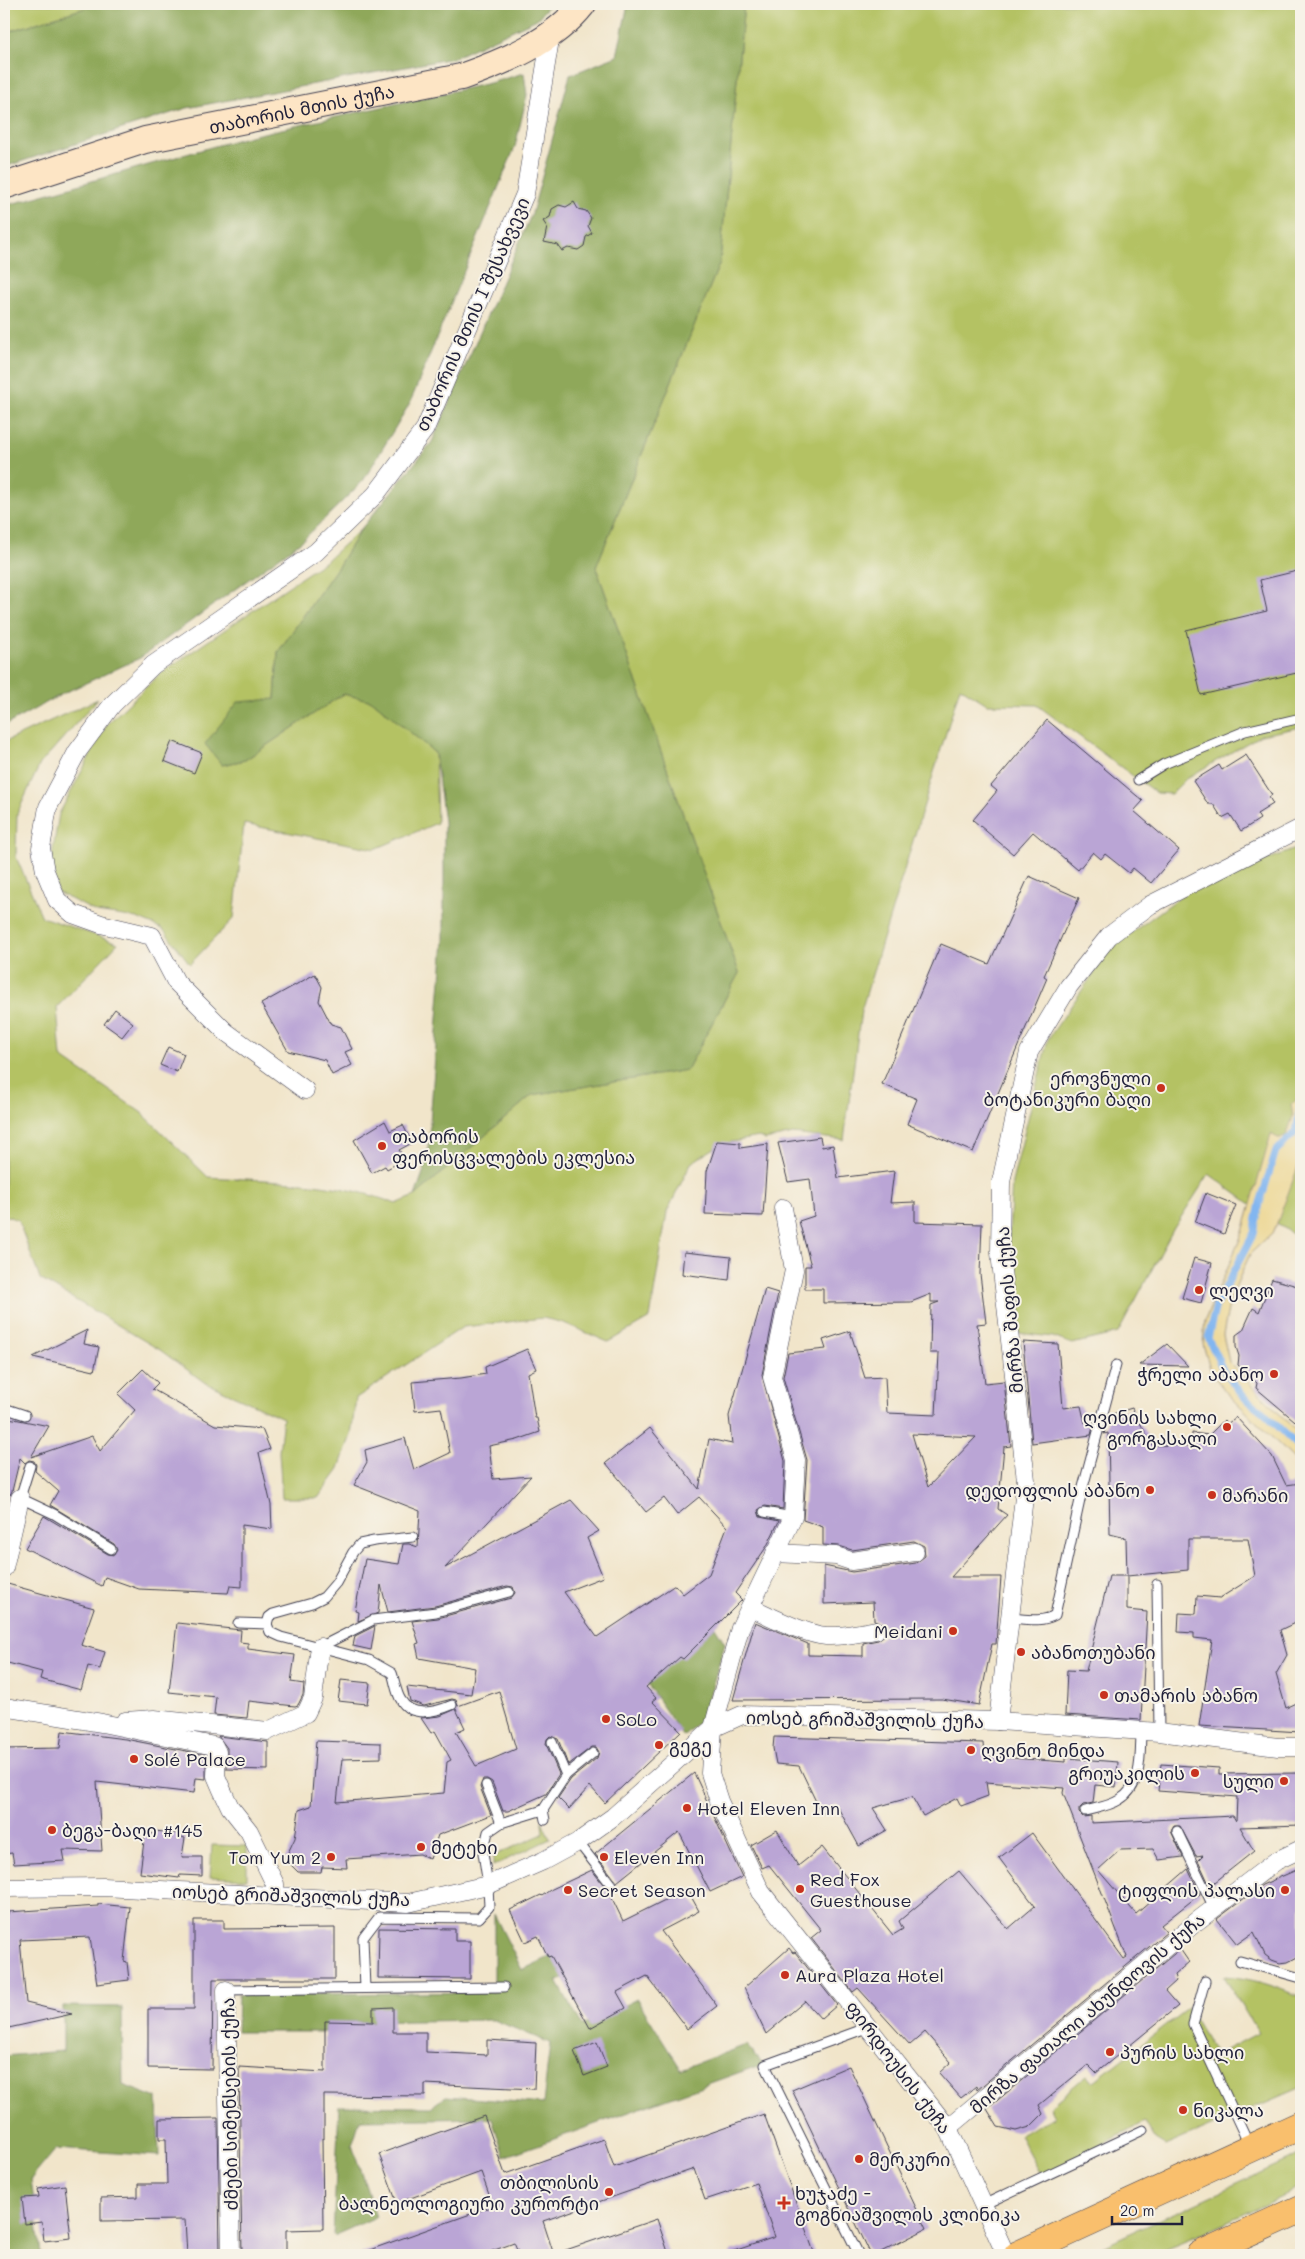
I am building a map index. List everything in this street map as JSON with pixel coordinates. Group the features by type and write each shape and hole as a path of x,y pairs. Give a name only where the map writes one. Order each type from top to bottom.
{"highway":[{"path":"1018,2255 1301,2125"},
{"path":"1200,2255 1301,2208"}],"main road":[{"name":"თაბორის მთის ქუჩა","path":"4,186 145,140 462,77 507,61 552,33 574,16 583,4"}],"street":[{"name":"თაბორის მთის I შესახვევი","path":"305,1090 226,1032 176,982 152,936 101,924 72,914 57,900 46,871 41,848 48,808 77,752 112,705 153,665 316,552 376,494 425,429 525,194 552,33"},
{"name":"მირზა შაფის ქუჩა","path":"998,1721 1026,1480 1000,1253 1001,1182 1029,1052 1069,986 1109,936 1150,905 1301,828"},
{"path":"783,1208 794,1270 772,1377 796,1460 793,1517"},
{"path":"4,1568 20,1498"},
{"name":"ფირდოუსის ქუჩა","path":"793,1517 740,1628 713,1728 710,1773 720,1801 762,1892 870,2026 948,2128 1006,2255"},
{"path":"775,1553 836,1556 851,1561 914,1552"},
{"path":"750,1607 785,1623 824,1636 849,1636 876,1630"},
{"path":"102,1723 154,1719 268,1731 306,1713 313,1698 320,1647"},
{"path":"4,1707 102,1723 214,1746 217,1752 216,1776 230,1807 249,1831 275,1884 275,1895"},
{"name":"იოსებ გრიშაშვილის ქუჩა","path":"4,1888 104,1887 408,1903 488,1885 543,1861 578,1842 612,1817 713,1728 742,1715 998,1721 1150,1732 1278,1748 1301,1747"},
{"name":"მირზა ფათალი ახუნდოვის ქუჩა","path":"948,2128 1214,1908 1276,1861 1301,1849"},
{"name":"ძმები სიმენსების ქუჩა","path":"226,1990 231,2255"}],"lane":[{"path":"1138,780 1164,764 1245,731 1301,718"},
{"path":"1010,1618 1038,1620 1055,1615 1082,1491 1116,1365"},
{"path":"4,1408 25,1414"},
{"path":"30,1466 20,1498 54,1514 111,1549"},
{"path":"764,1512 793,1517"},
{"path":"413,1537 374,1540 360,1544 353,1552 336,1583 324,1597 312,1604 274,1614 269,1617 267,1624 270,1632 280,1637 369,1660 392,1673 401,1701 415,1712 435,1712 452,1705"},
{"path":"1085,1811 1118,1801 1132,1790 1140,1766 1150,1732 1157,1584"},
{"path":"320,1647 373,1620 436,1612 509,1592"},
{"path":"238,1623 267,1624"},
{"path":"552,1742 566,1775"},
{"path":"365,1988 363,1938 379,1917 479,1918 489,1907 483,1853 488,1832 501,1823 543,1810 566,1775 592,1753"},
{"path":"486,1785 501,1823"},
{"path":"543,1810 545,1820"},
{"path":"1177,1831 1214,1908"},
{"path":"578,1842 613,1886"},
{"path":"1240,1961 1301,1978"},
{"path":"1205,1981 1193,2024 1250,2148"},
{"name":"ძმები სიმენსების ქუჩა","path":"226,1990 504,1987"},
{"path":"859,2255 765,2066 870,2026"},
{"path":"982,2205 1143,2130"}],"green space":[{"path":"4,4 98,4 4,33"},
{"path":"98,4 550,4 537,19 453,58 187,108 4,167 4,33"},
{"path":"628,4 744,4 720,262 596,567 739,973 687,1070 532,1095 415,1196 427,1161 444,940 444,822 435,753 373,701 343,694 245,760 222,765 205,744 238,702 275,699 278,652 339,565 361,529 432,442 532,213 570,75 617,56"},
{"path":"744,4 1301,4 1301,727 1261,735 1187,778 1171,794 1156,793 1037,705 987,704 960,687 861,1011 844,1140 793,1134 765,1140 759,1137 721,1144 691,1163 667,1212 650,1318 608,1342 564,1323 543,1318 463,1327 356,1398 351,1435 338,1471 318,1498 282,1498 279,1452 283,1418 204,1382 160,1350 40,1279 18,1220 4,1215 4,742 98,699 40,764 17,814 16,857 42,917 118,943 57,1007 61,1057 142,1113 208,1177 327,1186 374,1196 396,1204 415,1196 532,1095 687,1070 739,973 596,567 720,262"},
{"path":"524,73 527,95 515,147 410,403 363,481 303,540 140,658 64,693 4,726 4,206 250,136 490,83"},
{"path":"361,529 339,565 278,652 275,699 222,765 245,760 343,694 373,701 435,753 437,823 375,849 244,824 234,918 190,964 163,929 137,918 96,912 57,892 51,861 59,814 107,724 161,673 327,560"},
{"name":"ეროვნული ბოტანიკური ბაღი","path":"1301,847 1301,1233 1298,1238 1209,1174 1174,1228 1118,1333 1072,1344 1053,1337 1009,1332 1008,1252 1012,1182 1048,1039 1112,947 1195,886"},
{"path":"715,1627 725,1643 703,1718 683,1736 636,1668 672,1645 682,1657"},
{"path":"542,1821 550,1839 493,1866 493,1856 543,1834"},
{"path":"212,1845 247,1846 247,1879 210,1877"},
{"path":"494,1914 522,1970 590,1938 600,1958 557,1981 582,2026 637,1999 681,2069 746,2045 763,2064 504,2157 492,2118 360,2120 352,2145 376,2217 333,2236 339,2106 431,2107 446,2096 543,2104 550,2043 494,2020 347,2022 325,2032 237,2032 238,1995 494,1992"},
{"path":"1224,1976 1263,1983 1301,1997 1301,2087 1165,2146 1155,2140 1145,2122 1042,2177 1019,2135 1054,2117 1049,2107 1087,2075 1093,2082 1188,2008 1216,2055 1258,2033"},
{"path":"63,2006 122,2007 123,2085 157,2098 159,2156 56,2149 31,2179 41,2255 4,2255 4,2056 63,2051"},
{"path":"1301,2154 1301,2187 1198,2235 1149,2255 1083,2255"}],"sand":[{"path":"1301,1095 1301,1159 1274,1231 1250,1254 1230,1299 1223,1335 1229,1362 1301,1436 1301,1466 1226,1392 1211,1372 1203,1344 1205,1320 1243,1232 1271,1134 1278,1138 1286,1137 1293,1116 1291,1105"}],"building":[{"path":"574,202 578,209 586,211 591,218 588,226 592,233 586,237 584,246 578,250 568,248 562,251 558,245 544,242 547,227 543,221 550,217 552,209 559,205 566,207"},
{"path":"1301,570 1301,672 1201,695 1186,630 1267,611 1260,580"},
{"path":"1047,720 1143,801 1134,811 1179,850 1151,883 1133,868 1129,873 1105,854 1101,859 1093,852 1078,870 1033,832 1013,854 973,820 997,791 991,786"},
{"path":"172,741 202,753 194,773 164,761"},
{"path":"1246,755 1272,795 1269,797 1273,804 1257,814 1260,819 1241,831 1230,814 1222,818 1213,804 1208,804 1193,781 1219,765 1222,770"},
{"path":"1029,876 1079,898 1044,976 1047,978 973,1152 907,1124 917,1099 882,1084 941,944 989,964"},
{"path":"315,974 322,987 319,1001 331,1024 341,1027 352,1049 345,1052 352,1065 332,1075 325,1060 288,1051 261,1004"},
{"path":"115,1009 133,1023 122,1037 104,1024"},
{"path":"168,1047 184,1054 177,1072 160,1065"},
{"name":"თაბორის ფერისცვალების ეკლესია","path":"385,1121 390,1131 403,1125 412,1143 399,1150 405,1159 387,1169 385,1166 372,1173 354,1140"},
{"path":"820,1137 822,1147 833,1145 838,1178 894,1171 890,1203 915,1202 915,1222 982,1224 980,1274 986,1323 977,1324 985,1383 1004,1381 1011,1446 1004,1447 998,1509 1007,1515 951,1577 1001,1577 996,1644 992,1644 979,1705 942,1699 733,1700 755,1622 808,1644 808,1655 863,1656 863,1643 878,1640 886,1634 884,1624 874,1620 873,1602 824,1604 824,1566 852,1572 916,1563 925,1556 924,1546 914,1541 852,1550 839,1546 823,1545 823,1527 803,1520 807,1460 783,1377 788,1353 826,1349 823,1340 850,1331 865,1378 885,1377 887,1413 936,1415 939,1353 930,1353 931,1305 939,1302 931,1302 931,1294 911,1302 823,1303 823,1289 805,1289 805,1266 811,1266 799,1221 814,1216 810,1179 788,1182 778,1143","holes":["912,1434 976,1437 928,1487"]},
{"path":"717,1141 740,1143 740,1148 768,1144 763,1216 705,1214 707,1171"},
{"path":"1206,1193 1236,1205 1224,1234 1195,1222"},
{"path":"684,1252 731,1257 729,1280 682,1274"},
{"path":"1194,1258 1212,1263 1201,1303 1182,1298"},
{"name":"ჭრელი აბანო","path":"1272,1279 1301,1287 1301,1426 1256,1388 1257,1383 1238,1365 1239,1356 1236,1347 1236,1335 1243,1330 1253,1308 1259,1312"},
{"path":"765,1289 778,1293 762,1375 785,1461 783,1509 765,1506 758,1510 760,1517 779,1521 767,1546 735,1593 742,1600 683,1659 680,1657 646,1687 656,1698 652,1701 681,1731 605,1803 590,1786 569,1809 558,1798 571,1779 597,1758 599,1752 596,1747 592,1747 568,1765 558,1739 550,1736 546,1744 559,1774 546,1794 508,1811 503,1811 492,1782 483,1779 480,1787 491,1815 438,1835 430,1859 420,1854 346,1859 347,1868 322,1867 321,1872 298,1872 285,1859 295,1838 299,1810 311,1806 316,1741 381,1743 381,1758 342,1759 337,1802 444,1793 447,1762 451,1760 435,1731 431,1733 421,1718 440,1716 456,1709 465,1728 456,1732 476,1766 516,1749 499,1691 458,1706 456,1700 452,1699 424,1706 410,1701 407,1687 471,1694 475,1668 419,1658 416,1644 419,1643 412,1621 438,1618 511,1598 515,1593 513,1587 507,1586 435,1606 388,1612 381,1585 378,1613 358,1621 359,1612 355,1611 365,1559 399,1564 403,1544 418,1547 420,1511 354,1485 367,1462 365,1450 405,1438 414,1470 450,1453 441,1408 415,1411 412,1382 486,1374 485,1367 527,1349 536,1369 528,1373 535,1418 537,1418 540,1432 517,1440 489,1446 493,1479 531,1476 445,1568 571,1500 599,1531 587,1538 603,1577 564,1592 597,1637 675,1585 683,1594 709,1574 727,1527 699,1497 677,1515 664,1498 646,1512 606,1463 650,1428 699,1489 709,1439 732,1444 729,1416"},
{"path":"87,1330 84,1344 99,1347 94,1371 33,1357"},
{"path":"1023,1342 1058,1344 1063,1408 1081,1406 1085,1423 1095,1419 1091,1435 1032,1443"},
{"path":"1167,1344 1188,1366 1139,1365"},
{"path":"143,1369 158,1383 152,1389 215,1425 262,1429 270,1449 259,1453 271,1505 272,1529 242,1525 242,1587 230,1586 228,1593 139,1589 105,1577 102,1586 25,1548 44,1516 108,1554 114,1555 117,1550 114,1544 50,1505 58,1491 35,1471 36,1465 34,1461 29,1460 25,1463 20,1458 12,1491 10,1495 4,1494 4,1417 49,1426 31,1457 92,1436 100,1451 135,1410 118,1394"},
{"path":"1132,1408 1152,1445 1192,1446 1192,1433 1209,1435 1224,1420 1227,1424 1236,1417 1272,1456 1286,1485 1301,1483 1301,1620 1280,1630 1287,1655 1276,1674 1286,1708 1301,1701 1301,1732 1199,1726 1212,1640 1194,1638 1194,1633 1178,1632 1179,1613 1196,1614 1197,1596 1220,1598 1255,1576 1248,1539 1188,1539 1188,1570 1127,1576 1126,1538 1110,1534 1108,1433 1104,1434 1109,1415"},
{"path":"1109,1576 1127,1576 1127,1610 1147,1612 1141,1720 1065,1715 1067,1670 1086,1671"},
{"path":"4,1583 94,1608 81,1645 105,1652 100,1669 88,1666 81,1690 40,1679 42,1672 4,1662"},
{"path":"177,1623 241,1630 240,1642 248,1643 248,1649 295,1655 291,1682 304,1684 303,1695 298,1705 249,1701 247,1718 214,1715 216,1697 169,1692"},
{"path":"375,1626 371,1650 353,1646 355,1636"},
{"path":"341,1680 370,1683 367,1704 338,1701"},
{"path":"62,1731 125,1739 206,1755 206,1779 196,1778 194,1793 97,1782 102,1851 63,1850 65,1861 14,1864 12,1853 4,1854 4,1749 60,1748"},
{"path":"218,1736 268,1742 268,1770 227,1769 227,1748"},
{"path":"774,1737 983,1743 984,1756 1066,1762 1066,1758 1118,1762 1116,1787 1095,1785 1093,1803 1083,1805 1079,1809 1079,1813 1083,1817 1091,1816 1091,1823 1233,1816 1236,1821 1237,1797 1158,1791 1161,1764 1219,1768 1219,1774 1301,1773 1301,1825 1240,1827 1254,1851 1210,1886 1198,1860 1203,1855 1196,1856 1180,1826 1174,1826 1171,1831 1183,1857 1159,1860 1153,1849 1120,1850 1098,1870 1136,1914 1188,1869 1200,1894 1161,1925 1167,1932 977,2090 976,2086 961,2098 939,2073 951,2062 925,2032 910,2045 858,1988 853,1992 811,1938 821,1930 769,1865 762,1868 751,1845 777,1830 798,1866 822,1847 893,1935 903,1929 899,1921 959,1871 1008,1929 1035,1906 999,1858 1032,1833 1124,1959 1127,1957 1063,1793 1064,1788 986,1782 988,1796 961,1806 957,1798 923,1816 912,1797 873,1808 887,1830 859,1846 836,1804 822,1814 799,1766 776,1764 773,1748"},
{"path":"694,1773 742,1877 710,1892 679,1832 617,1882 595,1854"},
{"path":"155,1831 182,1834 181,1837 185,1838 182,1857 202,1857 202,1876 180,1875 179,1878 140,1873 145,1833 155,1834"},
{"path":"1301,1868 1301,1955 1288,1962 1280,1963 1272,1960 1265,1955 1254,1932 1237,1944 1217,1919 1262,1885"},
{"path":"592,1870 609,1892 623,1921 687,1889 699,1911 661,1931 717,2006 687,2029 647,1976 617,1992 626,2008 590,2028 551,1956 548,1957 538,1936 525,1942 510,1910"},
{"path":"98,1904 130,1907 124,1961 127,1962 129,1980 97,1984 90,1937 20,1940 26,2003 72,2014 4,2029 4,1914 8,1912 98,1906"},
{"path":"194,1920 224,1920 224,1929 335,1928 335,1979 213,1979 212,2069 148,2068 148,2009 194,2009"},
{"path":"379,1928 455,1929 455,1941 470,1941 470,1979 378,1978"},
{"name":"Aura Plaza Hotel","path":"789,1948 793,1953 795,1952 837,2005 821,2019 805,2001 766,2034 744,1988"},
{"path":"1180,1949 1189,1962 1174,1975 1176,1981 1165,1991 1178,2006 1096,2073 1088,2065 1039,2105 1043,2114 1030,2127 1016,2131 998,2127 987,2109"},
{"path":"393,2007 393,2032 426,2032 426,2052 487,2055 487,2040 536,2043 534,2089 425,2084 425,2096 324,2095 324,2139 322,2138 323,2229 286,2230 286,2255 242,2255 239,2067 325,2072 325,2021 373,2022 373,2008"},
{"path":"597,2042 607,2067 584,2076 574,2051"},
{"name":"მერკური","path":"849,2066 926,2229 875,2255 871,2255 792,2090"},
{"name":"თბილისის ბალნეოლოგიური კურორტი","path":"764,2114 815,2255 731,2255 731,2252 775,2237 756,2183 705,2200 694,2169 543,2221 554,2255 519,2255 514,2243 481,2255 362,2255 361,2253 493,2206 481,2172 397,2203 379,2154 484,2116 505,2174 604,2139 614,2167"},
{"path":"218,2118 220,2255 187,2255 185,2220 101,2221 101,2198 138,2197 138,2184 167,2184 166,2139 159,2139 159,2119"},
{"path":"65,2185 71,2238 44,2241 42,2222 25,2224 22,2198 39,2197 38,2189"},
{"path":"657,2219 669,2255 561,2255 560,2252"}],"waterway":[{"path":"1301,1102 1296,1132 1276,1151 1260,1203 1254,1233 1216,1305 1208,1338 1224,1372 1245,1398 1263,1412 1301,1449"}],"place":[{"name":"ეროვნული ბოტანიკური ბაღი","path":"1161,1088"},
{"name":"თაბორის ფერისცვალების ეკლესია","path":"382,1146"},
{"name":"ლეღვი","path":"1199,1290"},
{"name":"ჭრელი აბანო","path":"1274,1374"},
{"name":"ღვინის სახლი გორგასალი","path":"1227,1427"},
{"name":"დედოფლის აბანო","path":"1150,1490"},
{"name":"მარანი","path":"1212,1495"},
{"name":"Meidani","path":"953,1631"},
{"name":"აბანოთუბანი","path":"1021,1652"},
{"name":"თამარის აბანო","path":"1104,1695"},
{"name":"SoLo","path":"606,1719"},
{"name":"გეგე","path":"659,1745"},
{"name":"ღვინო მინდა","path":"971,1750"},
{"name":"Solé Palace","path":"134,1759"},
{"name":"გრიუაკილის","path":"1195,1773"},
{"name":"სული","path":"1284,1781"},
{"name":"Hotel Eleven Inn","path":"687,1808"},
{"name":"ბეგა-ბაღი #145","path":"52,1830"},
{"name":"მეტეხი","path":"421,1847"},
{"name":"Tom Yum 2","path":"331,1857"},
{"name":"Eleven Inn","path":"604,1857"},
{"name":"Red Fox Guesthouse","path":"800,1889"},
{"name":"Secret Season","path":"568,1890"},
{"name":"ტიფლის პალასი","path":"1285,1890"},
{"name":"Aura Plaza Hotel","path":"785,1975"},
{"name":"პურის სახლი","path":"1110,2052"},
{"name":"ნიკალა","path":"1183,2110"},
{"name":"მერკური","path":"859,2159"},
{"name":"თბილისის ბალნეოლოგიური კურორტი","path":"609,2192"},
{"name":"ხუჯაძე - გოგნიაშვილის კლინიკა","path":"784,2203"}]}
